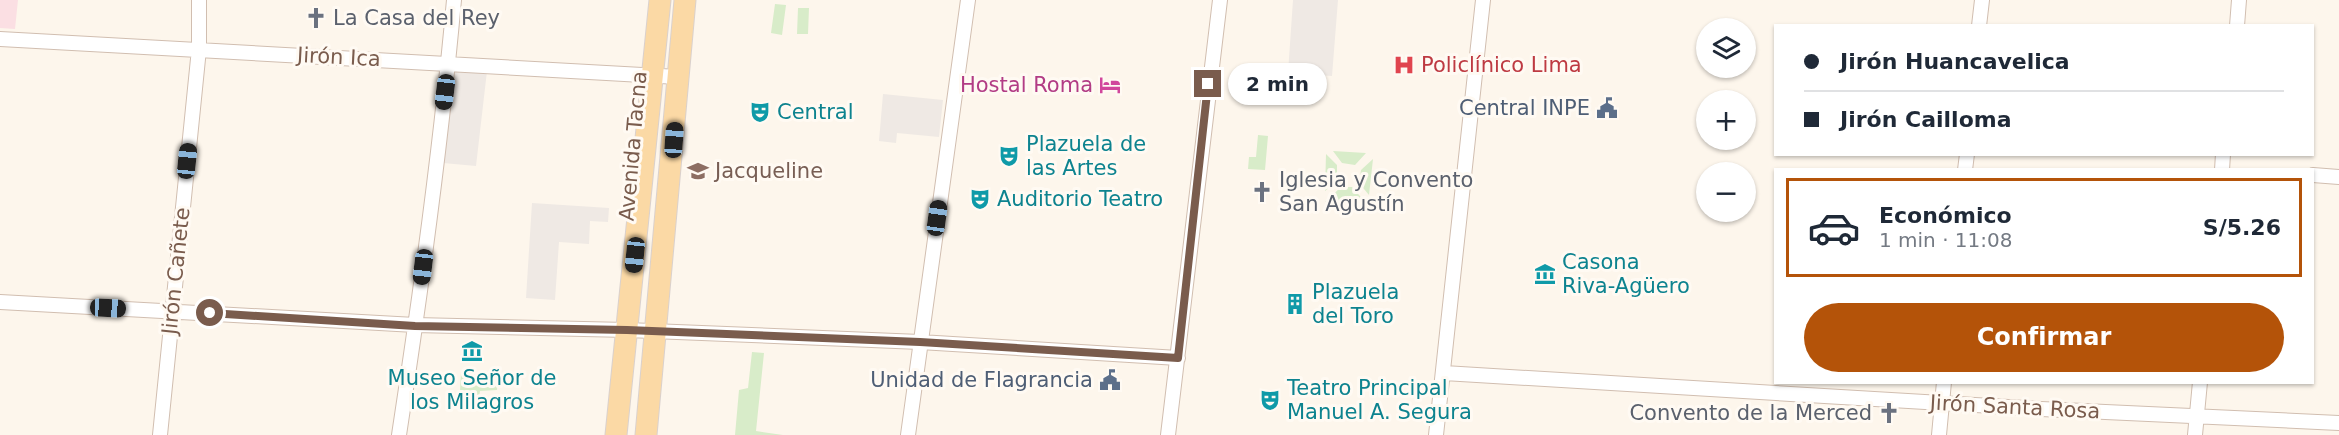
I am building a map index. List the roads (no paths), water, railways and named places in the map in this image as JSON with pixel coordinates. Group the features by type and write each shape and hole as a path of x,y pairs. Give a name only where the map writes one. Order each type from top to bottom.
{"main road":[{"name":"Avenida Tacna","path":"646,0 646,75"},
{"name":"Avenida Tacna","path":"616,435 621,330 646,75 660,0"},
{"name":"Avenida Tacna","path":"646,435 660,332 678,77 686,0"},
{"name":"Avenida Tacna","path":"605,435 621,330"}],"street":[{"name":"Jirón Cañete","path":"160,435 199,49 199,0"},
{"path":"399,435 415,326 454,0"},
{"path":"908,435 968,0"},
{"path":"1168,435 1205,105 1220,0"},
{"path":"1436,435 1483,0"},
{"path":"1979,24 1982,0"},
{"path":"2237,24 2239,0"},
{"name":"Jirón Ica","path":"0,39 678,77"},
{"path":"2314,175 2339,177"},
{"path":"0,302 415,326 621,330 920,342 1178,358"},
{"name":"Jirón Santa Rosa","path":"1444,374 1942,404 2339,423"},
{"path":"1939,435 1944,384"},
{"path":"2195,435 2200,384"}],"place":[{"name":"La Casa del Rey","path":"316,18"},
{"name":"Policlínico Lima","path":"1404,65"},
{"name":"Hostal Roma","path":"1110,85"},
{"name":"Central INPE","path":"1607,108"},
{"name":"Central","path":"760,112"},
{"name":"Plazuela de las Artes","path":"1009,156"},
{"name":"Jacqueline","path":"698,171"},
{"name":"Iglesia y Convento San Agustín","path":"1262,192"},
{"name":"Auditorio Teatro","path":"980,199"},
{"name":"Casona Riva-Agüero","path":"1545,274"},
{"name":"Plazuela del Toro","path":"1295,304"},
{"name":"Museo Señor de los Milagros","path":"472,351"},
{"name":"Unidad de Flagrancia","path":"1110,380"},
{"name":"Teatro Principal Manuel A. Segura","path":"1270,400"},
{"name":"Convento de la Merced","path":"1889,413"}]}
